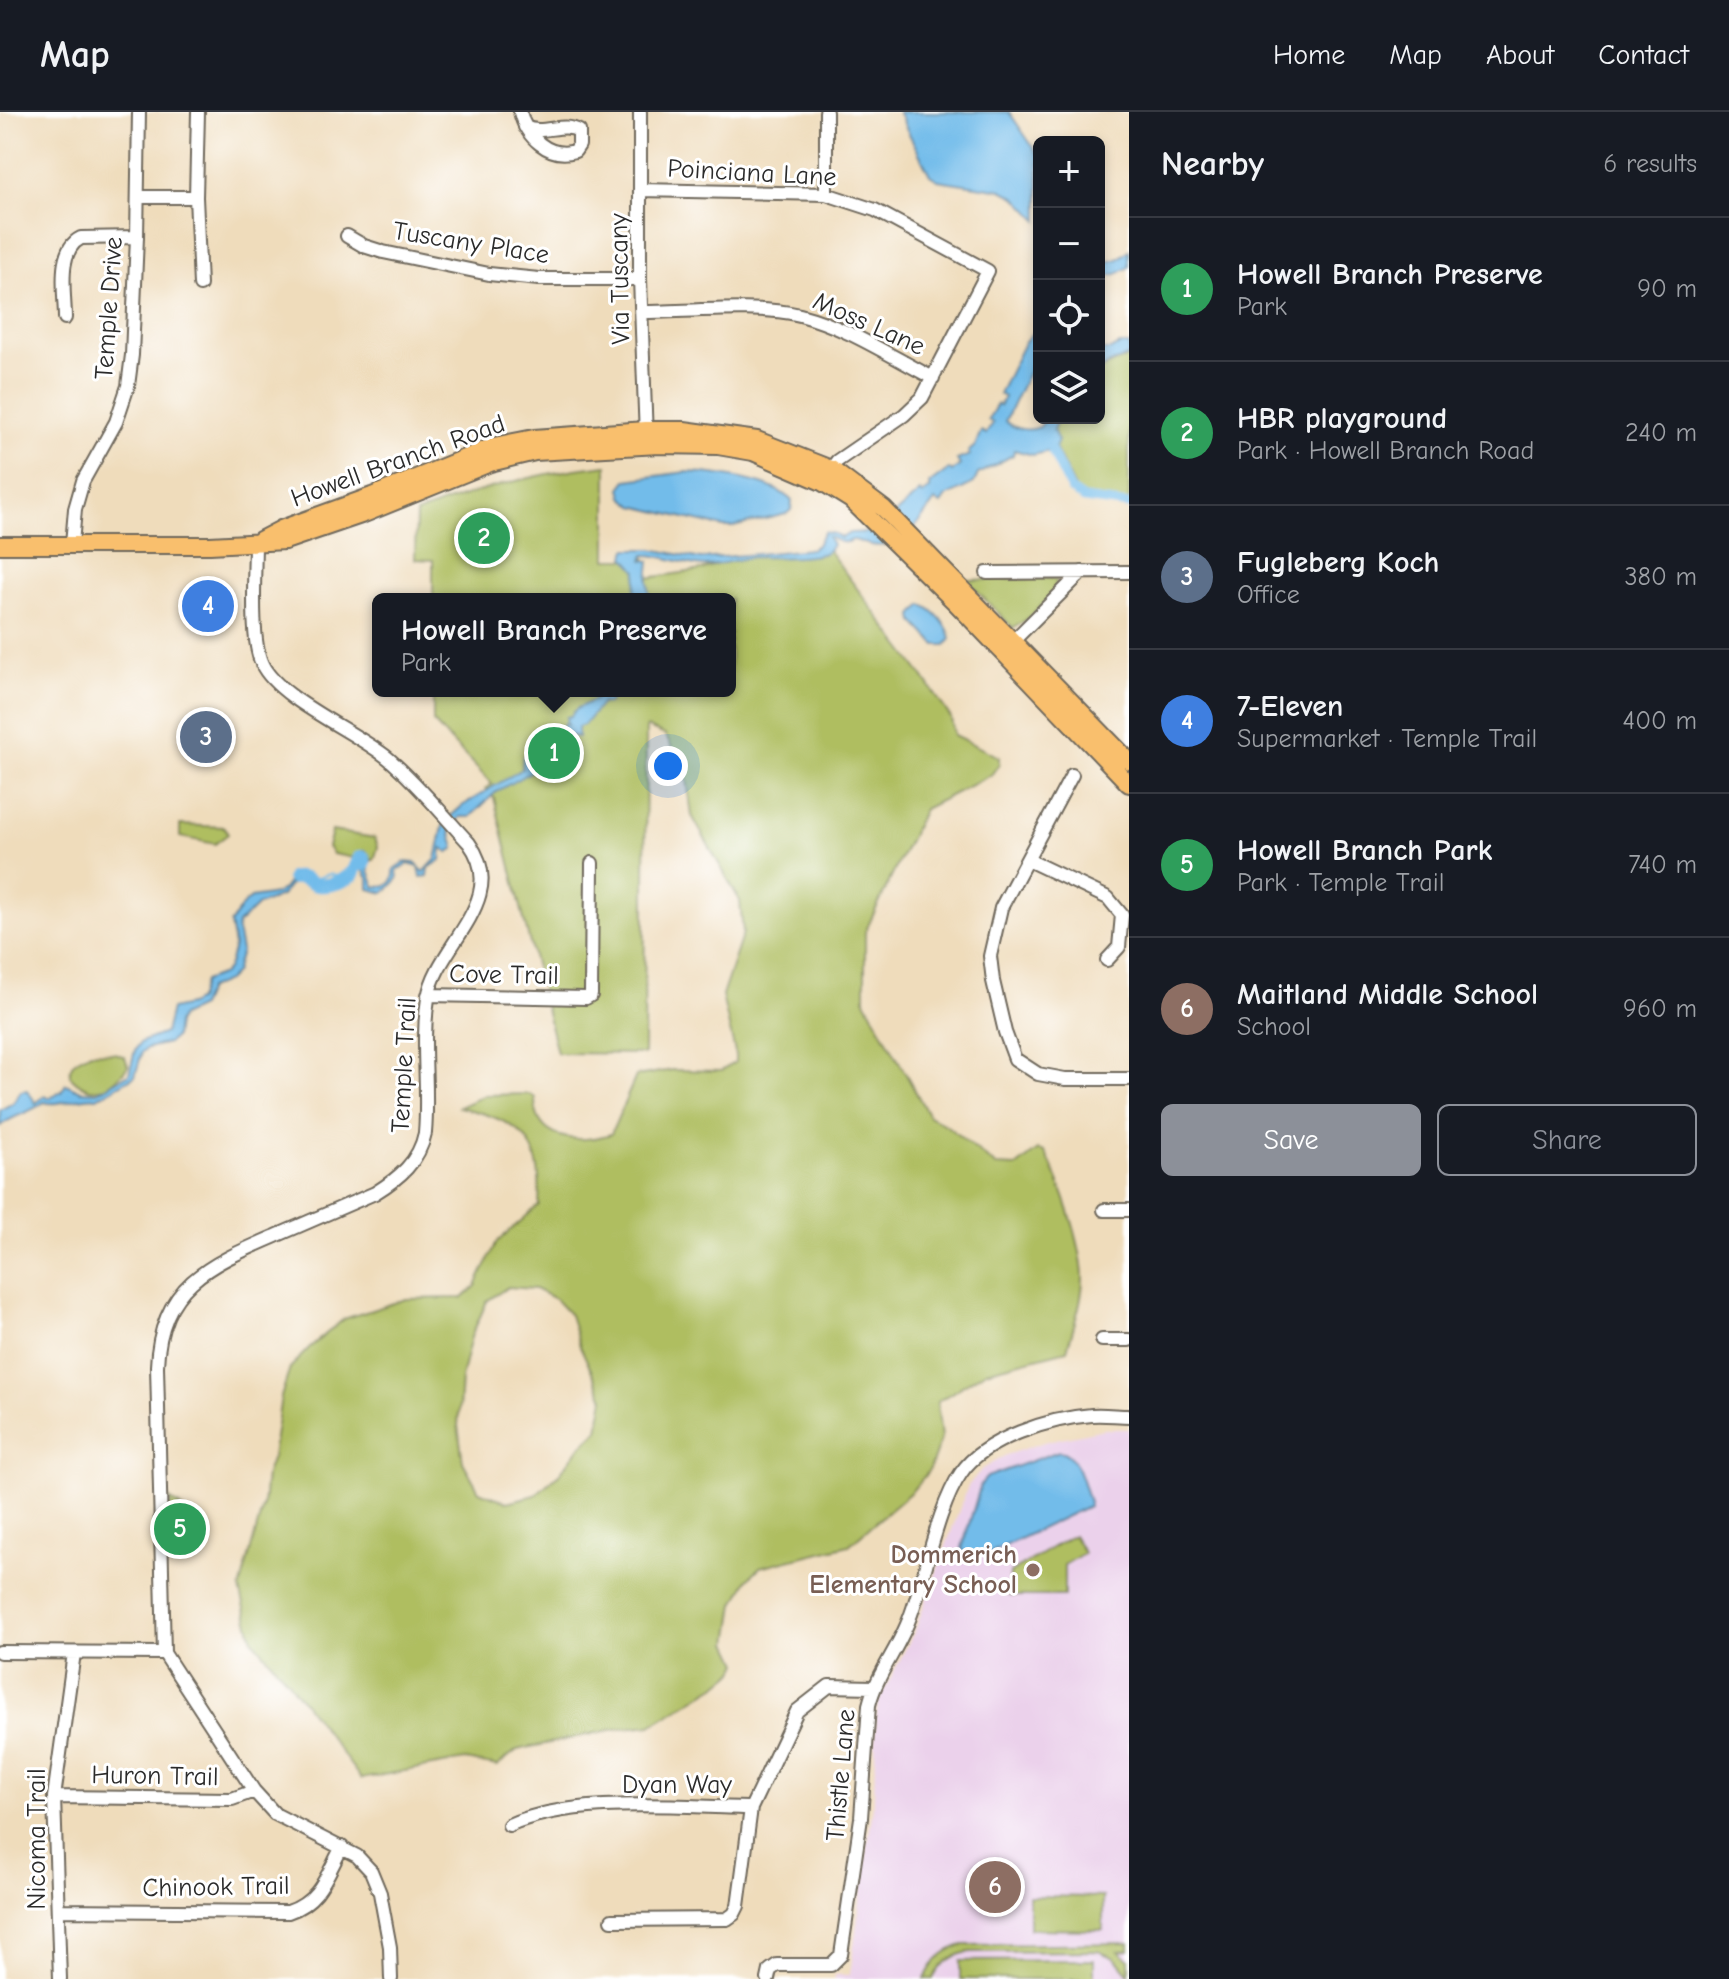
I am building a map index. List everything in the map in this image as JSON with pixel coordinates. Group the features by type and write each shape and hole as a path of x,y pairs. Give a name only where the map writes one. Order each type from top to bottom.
{"main road":[{"name":"Howell Branch Road","path":"0,545 285,541 490,463 535,452 697,431 757,440 826,476 851,500 879,515 1008,646"},
{"path":"1008,646 1129,761"},
{"path":"1008,646 1129,784"}],"street":[{"name":"Temple Drive","path":"72,544 75,509 83,481 116,422 128,386 137,237 139,112"},
{"path":"198,112 196,197 200,285"},
{"path":"520,112 525,127"},
{"name":"Via Tuscany","path":"640,112 640,279 646,438"},
{"path":"826,112 826,194"},
{"name":"Poinciana Lane","path":"640,190 826,194 875,210 988,271 933,378"},
{"path":"138,197 196,197"},
{"name":"Tuscany Place","path":"347,236 383,252 489,274 539,279 640,279"},
{"path":"65,318 66,254 73,242 81,238 137,237"},
{"name":"Moss Lane","path":"642,312 772,311 798,314 826,323 933,378"},
{"path":"826,476 837,461 904,415 922,398 933,378"},
{"name":"Temple Trail","path":"164,1653 157,1366 163,1324 179,1294 207,1268 375,1193 397,1179 411,1164 425,1133 428,995 439,969 470,917 482,886 477,856 446,818 390,760 295,697 262,666 256,645 255,542"},
{"path":"1008,646 1082,572"},
{"path":"987,573 1129,572"},
{"path":"1072,775 1001,908 990,956 1005,1032 1015,1059 1038,1074 1065,1079 1129,1079"},
{"path":"1028,860 1108,898 1122,915 1119,947 1107,960"},
{"name":"Cove Trail","path":"428,995 586,998 591,995 592,863"},
{"path":"1104,1210 1129,1210"},
{"path":"1102,1340 1129,1340"},
{"name":"Thistle Lane","path":"768,1979 770,1970 777,1965 831,1965 841,1955 861,1818 866,1719 873,1687 906,1627 949,1496 962,1471 986,1449 1016,1433 1091,1415 1129,1416"},
{"path":"0,1652 164,1653 254,1791 275,1814 342,1847 357,1856 371,1871 380,1893 390,1947 391,1979"},
{"name":"Nicoma Trail","path":"60,1979 54,1797 74,1653"},
{"name":"Dyan Way","path":"509,1825 525,1817 591,1807 751,1808 797,1711 829,1686 873,1687"},
{"name":"Huron Trail","path":"54,1797 232,1799 254,1791"},
{"path":"612,1920 727,1919 734,1914 738,1906 751,1808"},
{"name":"Chinook Trail","path":"58,1910 288,1912 305,1906 317,1894 342,1847"}],"shaded area":[{"path":"1104,1429 1129,1429 1129,1979 835,1979 835,1975 850,1975 874,1799 879,1701 915,1630 968,1486 982,1469 1006,1455 1047,1441"}],"green space":[{"path":"1129,356 1129,504 1080,498 1050,438 1056,424 1105,424 1105,367"},
{"path":"607,465 607,559 646,559 647,578 702,570 732,559 809,552 823,543 922,675 951,718 954,735 999,757 999,764 991,775 924,809 865,932 865,1000 929,1116 947,1126 996,1166 1016,1167 1038,1150 1045,1152 1075,1231 1082,1263 1081,1295 1067,1350 986,1371 937,1402 941,1438 930,1469 912,1491 849,1545 760,1567 748,1579 735,1604 729,1642 739,1663 735,1671 719,1684 651,1725 615,1729 517,1750 497,1766 465,1760 361,1779 253,1640 240,1589 263,1506 281,1397 290,1368 344,1319 406,1299 463,1298 476,1286 497,1242 539,1205 537,1164 524,1136 499,1119 459,1107 485,1095 530,1094 535,1098 542,1124 550,1131 573,1139 599,1137 611,1134 636,1076 673,1070 721,1071 735,1062 722,996 743,933 740,901 692,816 686,772 665,735 646,727 644,1054 557,1053 494,798 485,789 492,784 433,722 433,697 736,697 736,593 433,593 433,560 415,559 416,514 510,482","holes":["508,1287 535,1289 555,1299 570,1315 580,1346 604,1398 598,1430 560,1473 535,1495 507,1502 479,1491 463,1462 458,1426 461,1378 471,1337 487,1301"]},
{"path":"966,580 1057,580 1046,601 1013,628"},
{"path":"180,825 225,827 228,834 215,844 180,837"},
{"path":"332,831 375,838 378,847 374,860 360,851 354,858 333,854 328,847"},
{"path":"91,1052 115,1053 125,1057 128,1066 108,1086 86,1088 70,1076 70,1071 76,1061"},
{"path":"170,1499 188,1513 194,1545 189,1552 169,1553"},
{"path":"1073,1535 1084,1553 1064,1565 1064,1596 1009,1596 1010,1573"},
{"path":"1029,1896 1103,1897 1103,1930 1029,1929"},
{"path":"1129,1943 1129,1950 1119,1951 1129,1960 1129,1975 1115,1958 1098,1951 971,1952 953,1957 933,1979 925,1979 940,1957 963,1945"},
{"path":"1094,1960 1094,1979 960,1979 960,1961"}],"water":[{"path":"898,112 1009,112 1033,147 1033,215 1017,198 1002,190 938,180 930,175"},
{"path":"1129,250 1129,267 1105,277 1105,262 1118,259"},
{"path":"1033,332 1033,363 1005,421 1026,429 1055,424 1053,430 1058,441 1054,450 1033,455 1014,450 1013,455 978,474 974,483 946,497 941,504 935,501 911,531 893,543 871,545 854,540 841,542 828,537 832,545 820,555 755,557 706,566 645,555 643,560 650,561 649,593 636,593 637,571 625,557 627,549 652,549 701,559 811,549 824,532 841,538 850,533 874,532 920,492 922,495 930,489 929,484 949,469 952,472 960,465 957,460 970,455 968,452 975,446 981,431 986,434 993,423 988,420 1004,397 999,394 1023,345"},
{"path":"1129,345 1129,355 1105,366 1105,350"},
{"path":"686,472 726,476 771,488 792,501 791,510 786,514 723,527 634,506 623,497 621,488 627,480"},
{"path":"922,605 936,614 947,629 951,639 946,645 936,645 914,622 913,615"},
{"path":"598,697 612,697 608,704 602,703 584,725 578,727 578,737 569,736 561,750 549,756 544,753 540,766 496,792 470,817 460,817 450,830 455,848 449,852 442,848 441,860 429,868 428,876 421,877 419,867 424,872 436,859 444,822 462,806 522,769 523,756 527,757 558,734 564,723 567,725 566,717 577,708"},
{"path":"360,851 366,851 371,861 367,865 375,887 390,883 394,869 404,862 415,863 419,867 408,864 397,870 398,879 384,893 369,889 361,859 358,864 354,860"},
{"path":"293,876 307,876 310,882 294,879 281,896 258,905 238,924 241,951 235,973 227,981 208,989 200,1007 181,1016 175,1037 168,1043 142,1052 135,1076 97,1098 44,1102 0,1126 0,1110 13,1103 21,1091 27,1090 36,1103 45,1095 50,1098 61,1092 66,1084 81,1091 97,1092 129,1074 135,1050 141,1042 165,1033 171,1009 198,1000 204,981 223,974 228,968 234,946 230,924 242,906 251,898 276,894"},
{"path":"1059,1451 1075,1464 1088,1506 988,1554 964,1553 962,1548 981,1484 987,1477"}],"waterway":[{"path":"1047,442 1071,490 1084,499 1129,505"},
{"path":"293,878 316,885 332,884 352,876 360,857 364,858 364,864"},
{"path":"311,880 329,874 337,876 357,862"}],"place":[{"name":"HBR playground","path":"484,538"},
{"name":"7-Eleven","path":"208,606"},
{"name":"Fugleberg Koch","path":"206,737"},
{"name":"Howell Branch Preserve","path":"554,753"},
{"name":"Howell Branch Park","path":"180,1529"},
{"name":"Dommerich Elementary School","path":"1033,1570"},
{"name":"Maitland Middle School","path":"995,1887"}]}
